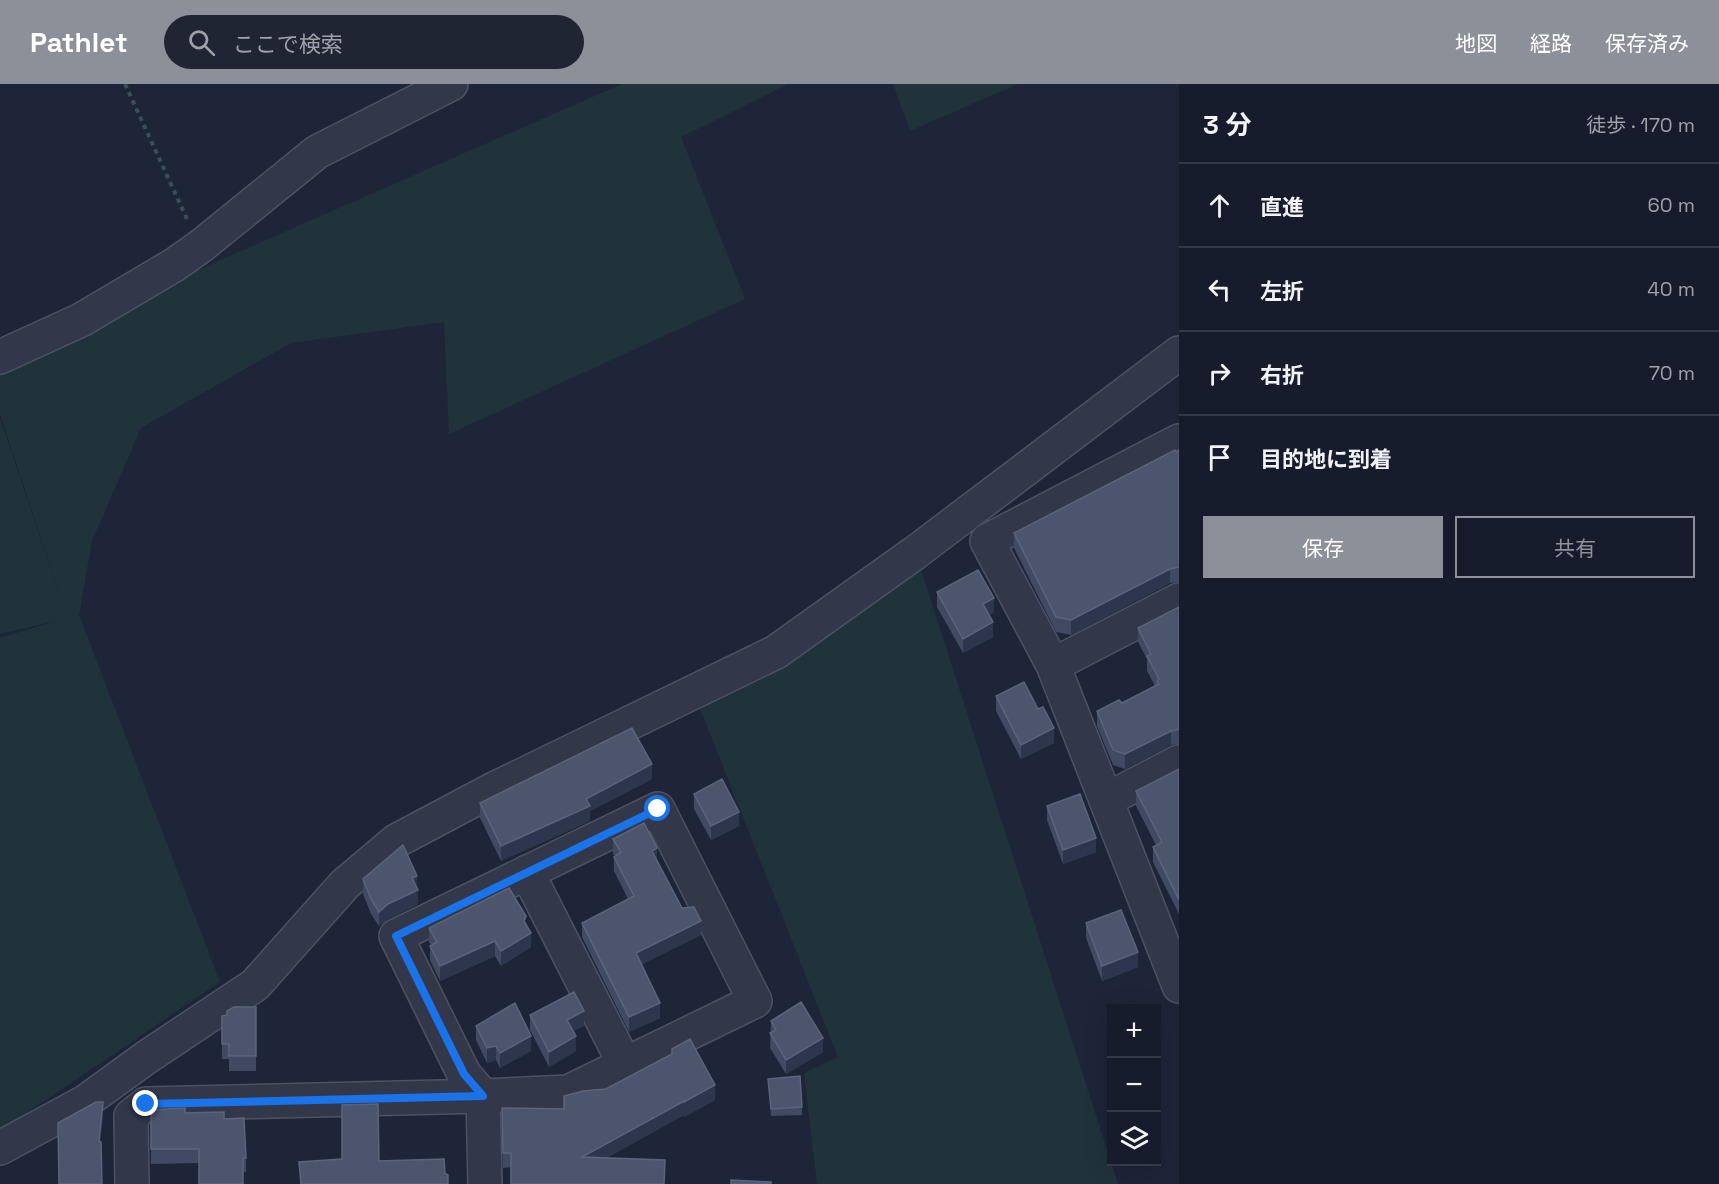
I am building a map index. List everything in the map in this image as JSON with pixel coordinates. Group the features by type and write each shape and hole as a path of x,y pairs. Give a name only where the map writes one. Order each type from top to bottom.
{"street":[{"path":"0,357 81,320 174,265 201,246 317,152 451,84"},
{"path":"0,1148 85,1102 147,1057 255,986 345,884 396,841 494,789 776,652 925,545 1179,353"},
{"path":"1179,441 987,541 1053,665 1106,800 1169,927 1179,986"},
{"path":"1053,665 1179,600"},
{"path":"1106,800 1179,762"},
{"path":"132,1184 131,1116 146,1104 483,1096 568,1092 755,1001 658,809 396,936 464,1074 483,1096 485,1184"},
{"path":"527,872 624,1065"}],"path":[{"path":"125,84 170,184"}],"shaded area":[{"path":"622,84 788,84 681,137 745,299 449,434 444,322 291,343 141,428 92,541 79,615 220,982 0,1131 0,638 56,621 0,634 0,418 67,617 0,414 0,369 175,280"},
{"path":"893,84 1018,84 910,131"},
{"path":"917,557 1107,1150 1107,1166 1112,1166 1118,1184 817,1184 804,1073 838,1057 697,701"}],"building":[{"path":"1175,450 1176,452 1179,450 1179,567 1170,569 1071,620 1056,617 1014,533"},
{"path":"978,570 994,598 983,604 993,622 963,639 937,592"},
{"path":"1179,607 1179,729 1125,754 1113,750 1097,711 1119,700 1122,703 1159,684 1157,681 1159,679 1147,656 1151,654 1138,628"},
{"path":"1024,682 1038,709 1043,707 1054,728 1021,745 996,696"},
{"path":"632,728 652,764 586,799 590,806 501,846 480,803"},
{"path":"1179,769 1179,900 1153,847 1162,842 1136,791"},
{"path":"722,779 739,812 711,826 694,794"},
{"path":"1080,794 1096,838 1063,850 1047,806"},
{"path":"644,823 657,848 652,851 682,908 694,907 701,921 636,953 660,1003 629,1017 582,923 634,896 614,857 621,852 613,839"},
{"path":"403,845 417,876 412,878 418,890 388,904 379,912 363,879"},
{"path":"509,888 526,916 524,921 531,933 501,951 495,941 440,966 430,946 437,942 429,928"},
{"path":"1121,910 1138,952 1102,966 1086,923"},
{"path":"574,992 584,1011 567,1020 576,1036 549,1052 530,1015"},
{"path":"801,1002 823,1038 786,1060 770,1033 776,1030 771,1021"},
{"path":"515,1003 531,1036 500,1053 496,1046 487,1048 476,1026"},
{"path":"234,1007 256,1007 256,1056 229,1056 229,1044 222,1044 222,1016 227,1015 227,1011"},
{"path":"690,1039 715,1085 582,1157 665,1160 664,1184 511,1184 511,1153 503,1153 502,1108 564,1109 564,1096 583,1091 606,1089 672,1054 672,1049"},
{"path":"800,1076 802,1107 771,1109 768,1079"},
{"path":"96,1102 103,1102 99,1141 101,1142 102,1184 59,1184 58,1123"},
{"path":"378,1104 379,1161 444,1159 448,1184 301,1184 299,1162 342,1159 342,1105"},
{"path":"185,1108 185,1113 224,1112 224,1119 244,1118 246,1158 243,1158 243,1184 199,1184 199,1149 151,1149 151,1110"},
{"path":"731,1180 771,1182 771,1184 731,1184"}],"route":[{"path":"146,1104 483,1096 464,1074 396,936 658,809"}]}
